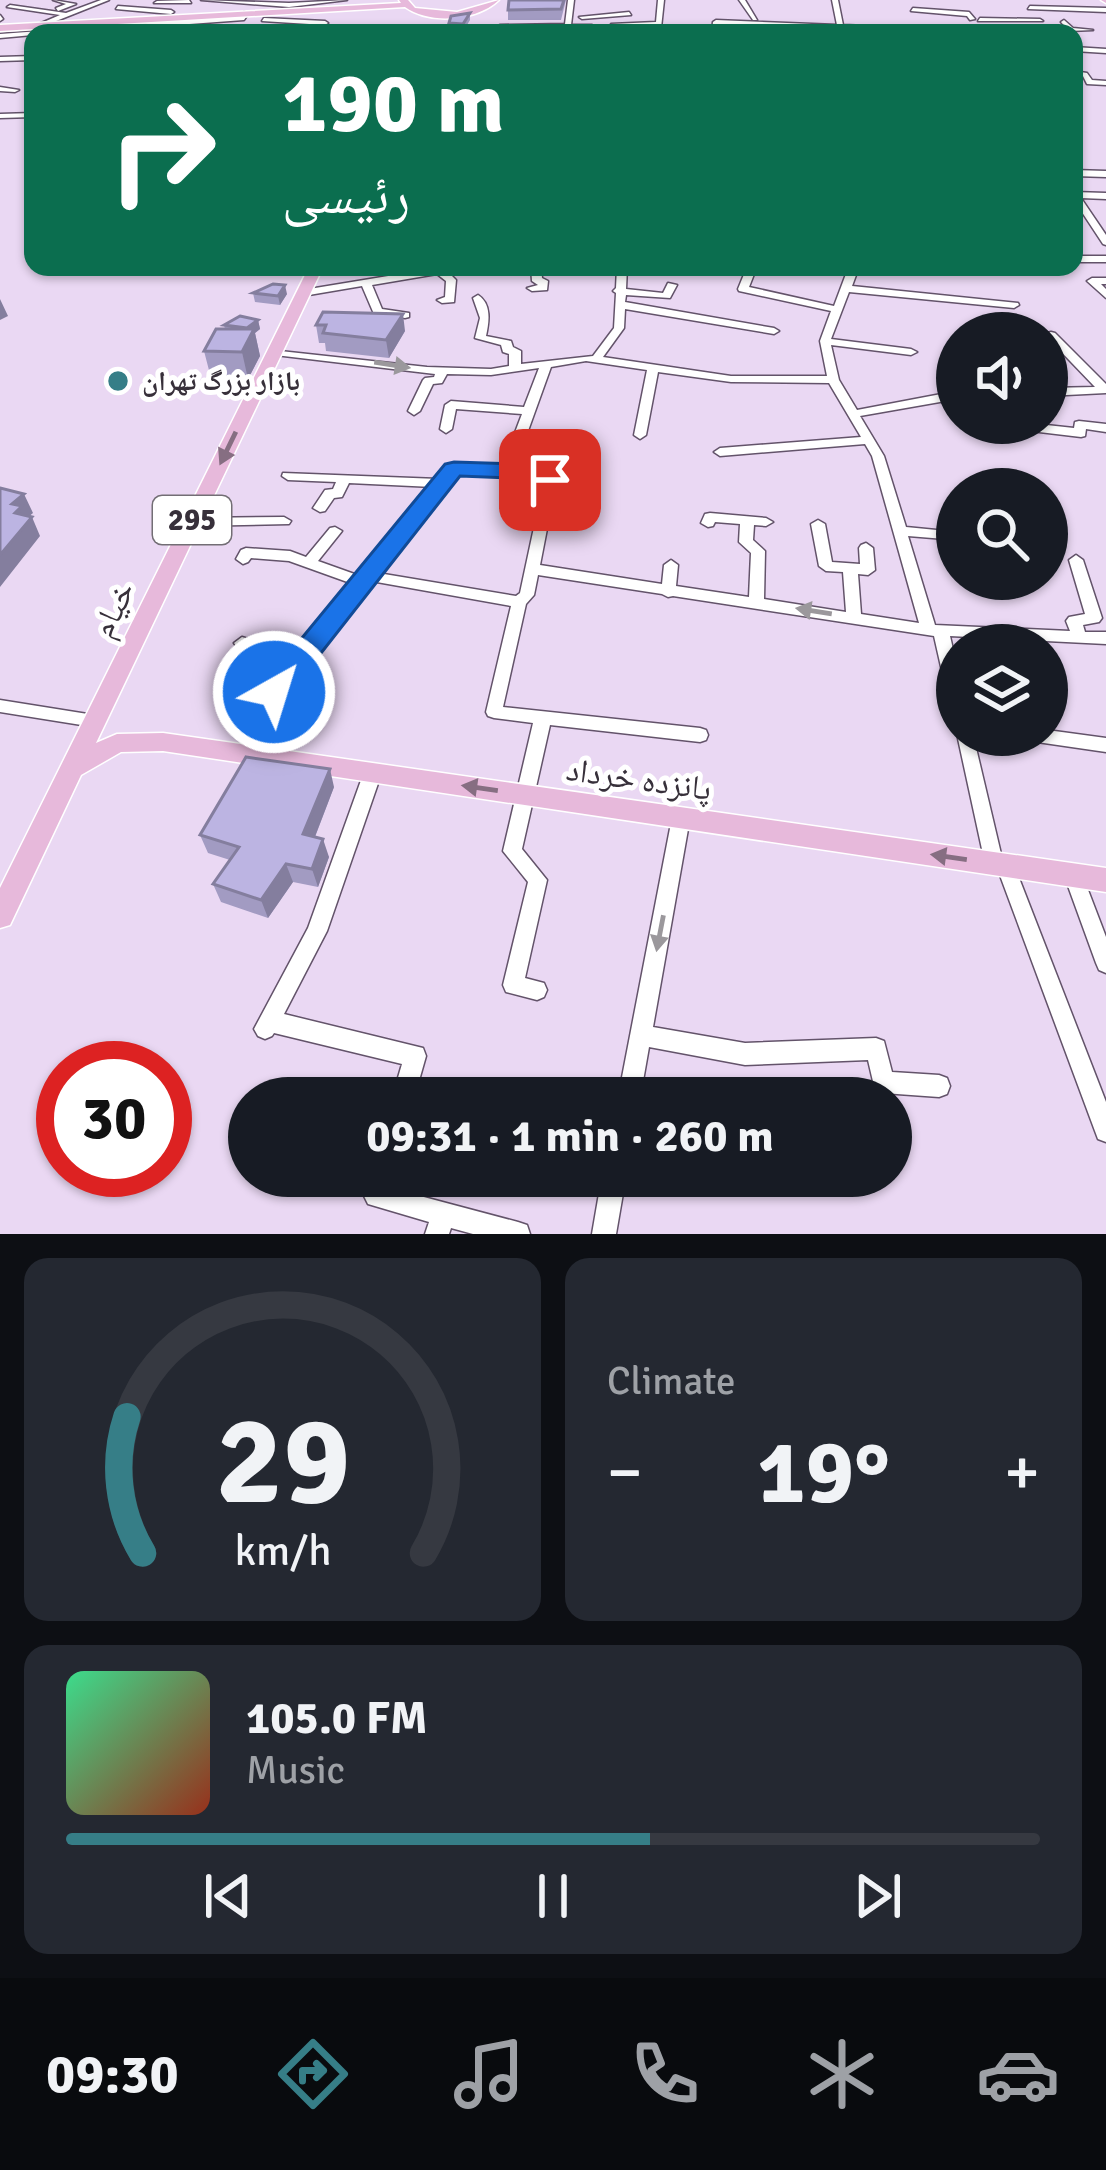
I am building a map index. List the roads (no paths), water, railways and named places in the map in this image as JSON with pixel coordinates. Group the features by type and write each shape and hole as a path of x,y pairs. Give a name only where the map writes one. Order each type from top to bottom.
{"main road":[{"path":"72,24 105,18 159,19 403,2 442,15 479,11 495,0 506,0"},
{"path":"438,24 442,15"},
{"name":"خیام","path":"0,916 312,276"},
{"name":"پانزده خرداد","path":"72,768 117,743 163,742 1106,880"}],"street":[{"path":"56,0 61,13"},
{"path":"47,24 82,0"},
{"path":"61,13 106,0"},
{"path":"204,0 343,4"},
{"path":"568,22 571,0"},
{"path":"627,24 632,0"},
{"path":"742,0 755,19"},
{"path":"910,0 917,24"},
{"path":"1042,24 1027,4 1054,4 1051,0"},
{"path":"9,3 28,1"},
{"path":"140,1 191,1"},
{"path":"159,19 191,1"},
{"path":"9,3 88,14"},
{"path":"0,49 9,3"},
{"path":"261,24 266,17 325,23 343,4"},
{"path":"118,8 171,12"},
{"path":"1030,8 1106,10"},
{"path":"559,24 597,18 600,9 629,14"},
{"path":"913,10 969,14 976,20 1040,21"},
{"path":"206,24 246,14"},
{"path":"1066,24 1106,20"},
{"path":"568,22 587,24"},
{"path":"1083,30 1090,30"},
{"path":"1083,42 1090,50"},
{"path":"1083,51 1106,53"},
{"path":"1083,88 1090,88"},
{"path":"0,89 15,90"},
{"path":"1083,207 1106,242"},
{"path":"1083,214 1088,214"},
{"path":"303,293 409,276"},
{"path":"442,301 450,300 451,280 446,276"},
{"path":"532,288 543,288 537,276"},
{"path":"597,358 620,328 620,276"},
{"path":"748,276 743,289 835,309"},
{"path":"849,276 825,341 832,380 868,440 936,634"},
{"path":"1106,280 1092,281 1106,295"},
{"path":"366,283 378,312 405,315"},
{"path":"785,299 791,289 801,290"},
{"path":"844,289 1014,305"},
{"path":"618,291 669,291"},
{"path":"478,298 485,318 480,338 507,343 507,350 515,351 515,368"},
{"path":"622,305 774,331"},
{"path":"825,341 911,352"},
{"path":"275,352 313,360 442,371 597,358 731,379 832,380"},
{"path":"1068,352 1106,390"},
{"path":"507,471 546,364"},
{"path":"640,435 653,368"},
{"path":"414,412 422,387 429,380 438,381 442,371"},
{"path":"1068,391 1106,390"},
{"path":"853,414 936,399"},
{"path":"446,429 451,405 529,411"},
{"path":"1068,431 1081,433 1079,425 1106,428"},
{"path":"721,452 868,440"},
{"path":"289,476 552,472 527,595 519,602 494,712 700,735"},
{"path":"261,756 252,744 250,722 448,476"},
{"path":"320,508 330,493 337,494 345,478"},
{"path":"708,523 710,517 766,522"},
{"path":"747,520 746,542 758,551 757,605"},
{"path":"192,522 284,521"},
{"path":"818,524 826,566 868,570 866,548"},
{"path":"303,562 335,531"},
{"path":"900,531 936,534"},
{"path":"244,556 303,562 365,579 519,602"},
{"path":"1076,560 1094,618 1074,621 1079,636"},
{"path":"668,592 671,565"},
{"path":"850,568 854,618"},
{"path":"532,569 935,631 1106,638"},
{"path":"242,644 299,661"},
{"path":"0,706 94,722"},
{"path":"537,990 513,985 538,880 512,850 543,717"},
{"path":"1068,739 1106,745"},
{"path":"970,756 1000,864 1106,1131"},
{"path":"373,772 317,931 267,1025 416,1056 410,1077"},
{"path":"633,1077 681,818"},
{"path":"1073,875 1106,963"},
{"path":"640,1035 745,1054 875,1049 883,1082 939,1086"},
{"path":"378,1197 441,1224 518,1234"},
{"path":"604,1234 610,1197"}],"place":[{"name":"بازار بزرگ تهران","path":"118,381"}]}
